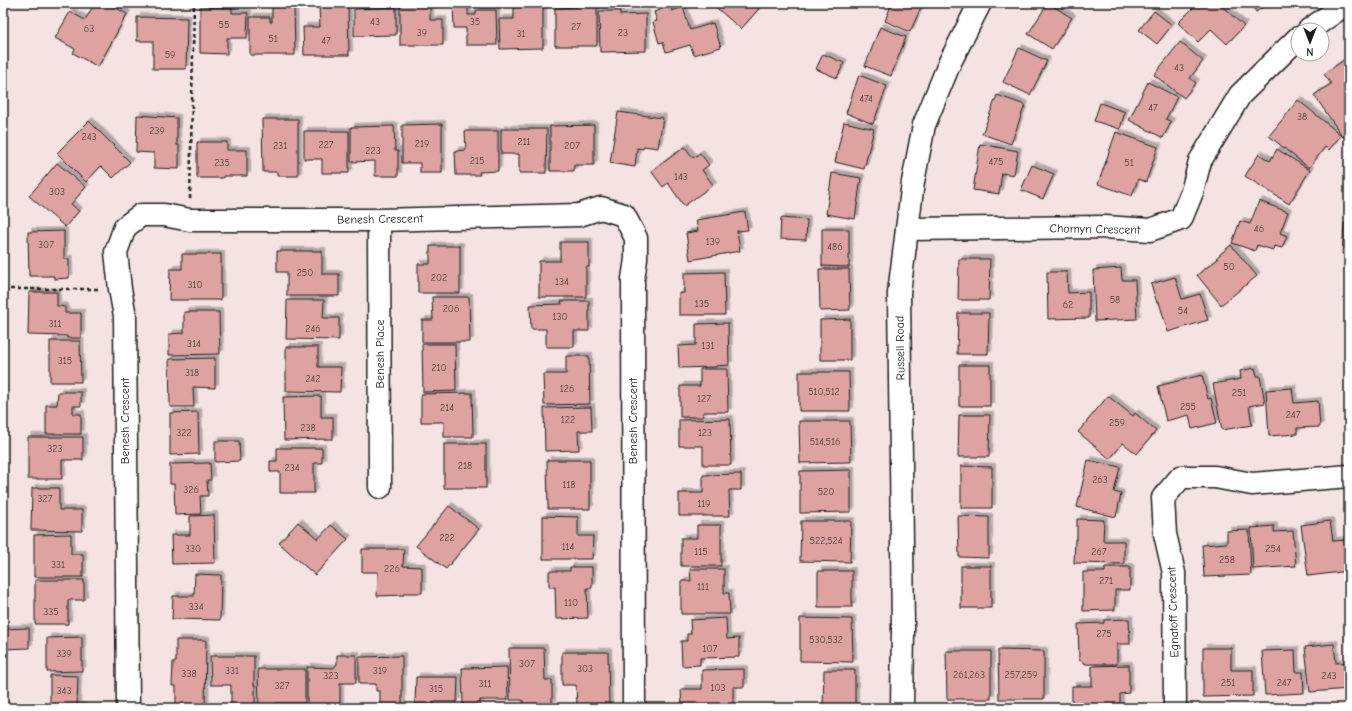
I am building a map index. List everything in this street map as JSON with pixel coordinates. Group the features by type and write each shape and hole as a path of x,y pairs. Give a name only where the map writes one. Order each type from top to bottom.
{"street":[{"name":"Russell Road","path":"902,708 903,628 899,293 913,182 924,125 950,62 980,3"},
{"path":"1320,22 1347,3"},
{"name":"Chomyn Crescent","path":"908,229 1105,228 1150,230 1181,219 1192,192 1200,161 1240,95 1290,46"},
{"name":"Benesh Crescent","path":"128,708 125,316 116,252 125,227 141,215 164,215 190,220 379,220 579,215 601,208 624,215 636,238 636,259 633,279 634,708"},
{"name":"Benesh Place","path":"379,220 380,487"},
{"name":"Egnatoff Crescent","path":"1175,708 1174,573 1165,534 1163,498 1181,477 1215,477 1252,484 1349,476"}],"path":[{"path":"190,201 194,3"},
{"path":"3,289 105,289"}],"building":[{"path":"95,3 107,3 127,14 98,67 73,53 75,49 55,38 70,12 85,20"},
{"path":"468,3 468,15 476,15 476,10 496,10 497,45 466,45 466,28 454,28 453,4"},
{"path":"711,3 764,3 741,29"},
{"path":"892,3 923,3 910,32 885,21"},
{"path":"1048,3 1072,18 1052,49 1028,34"},
{"path":"1198,3 1218,3 1244,26 1227,44 1211,29 1198,42 1178,23"},
{"path":"1250,3 1269,3 1256,12"},
{"path":"400,4 430,4 430,20 443,20 443,45 400,45"},
{"path":"514,4 543,4 543,48 500,49 499,19 514,19"},
{"path":"597,4 597,46 555,46 555,8"},
{"path":"294,5 295,55 250,55 250,17 270,17 270,22 272,22 272,6"},
{"path":"348,5 349,55 304,55 303,27 320,27 319,6"},
{"path":"671,6 672,11 683,7 690,30 713,23 721,47 694,55 690,45 666,52 663,42 659,43 653,22 657,21 654,12"},
{"path":"200,7 232,8 232,13 248,13 247,38 227,38 227,54 200,53"},
{"path":"396,7 396,35 354,36 354,9"},
{"path":"599,11 620,11 620,15 646,14 646,51 600,52"},
{"path":"1154,11 1172,25 1157,44 1139,30"},
{"path":"137,17 187,18 186,69 153,69 153,41 137,41"},
{"path":"880,27 906,37 891,76 865,66"},
{"path":"1180,42 1203,61 1190,78 1196,83 1184,98 1154,75"},
{"path":"1019,48 1047,61 1030,95 1003,82"},
{"path":"823,54 844,63 837,78 816,69"},
{"path":"1344,60 1349,67 1349,133 1343,137 1314,95 1331,84 1324,74"},
{"path":"859,75 887,86 873,124 846,113"},
{"path":"1148,82 1177,97 1166,119 1171,122 1163,138 1129,120"},
{"path":"997,95 1025,105 1011,144 982,134"},
{"path":"1298,100 1341,135 1329,150 1325,147 1309,168 1269,136"},
{"path":"1100,103 1125,112 1120,129 1094,121"},
{"path":"618,112 663,118 658,148 644,146 643,149 637,148 635,167 610,163"},
{"path":"137,115 177,118 179,169 154,168 154,153 136,152"},
{"path":"262,119 298,119 298,176 277,176 277,172 263,172"},
{"path":"89,121 130,162 113,178 101,166 86,182 57,153"},
{"path":"844,122 874,129 864,169 835,162"},
{"path":"442,124 442,173 420,173 420,163 402,163 402,125"},
{"path":"594,125 594,165 574,165 574,171 550,171 550,126"},
{"path":"394,126 395,151 398,151 398,176 375,176 375,161 351,162 351,127"},
{"path":"501,129 547,129 546,173 519,173 519,154 501,154"},
{"path":"304,131 349,131 349,173 322,173 322,159 304,159"},
{"path":"465,131 498,131 498,171 479,172 480,175 456,175 455,151 466,150"},
{"path":"1116,132 1158,147 1146,182 1138,179 1132,196 1098,184"},
{"path":"197,142 227,142 227,150 247,150 247,176 197,178"},
{"path":"980,144 1018,151 1014,175 1002,173 999,194 973,190"},
{"path":"685,147 693,158 700,153 709,165 702,170 713,185 684,206 668,183 663,187 651,171"},
{"path":"1277,149 1310,170 1289,204 1245,176 1259,154 1270,161"},
{"path":"57,163 86,187 71,204 79,211 65,227 29,196"},
{"path":"1032,165 1054,174 1043,199 1021,190"},
{"path":"832,173 861,178 855,219 826,214"},
{"path":"1259,201 1288,212 1280,233 1287,236 1282,248 1274,246 1273,250 1257,245 1255,251 1232,243 1240,221 1250,224"},
{"path":"745,212 748,230 737,231 740,251 690,260 686,233 698,231 696,220"},
{"path":"781,218 807,220 806,240 780,239"},
{"path":"1344,223 1349,224 1349,254 1342,254"},
{"path":"822,229 849,229 849,267 822,266"},
{"path":"64,231 64,259 69,259 69,278 54,279 54,276 29,276 28,232"},
{"path":"560,242 589,242 589,267 586,267 586,297 539,297 539,261 560,261"},
{"path":"1231,245 1257,276 1221,305 1197,275 1218,259 1216,258"},
{"path":"430,246 460,246 460,293 418,293 418,264 430,264"},
{"path":"277,251 322,251 322,274 339,274 339,296 287,296 287,272 277,272"},
{"path":"182,254 221,254 221,300 169,300 170,269 182,269"},
{"path":"959,259 990,259 989,300 958,300"},
{"path":"1121,268 1122,280 1135,280 1137,319 1095,321 1093,270"},
{"path":"819,269 849,269 850,310 820,311"},
{"path":"724,272 725,315 679,315 679,293 684,293 684,273"},
{"path":"1047,272 1067,272 1068,293 1089,292 1089,318 1048,319"},
{"path":"1175,277 1182,299 1200,294 1208,320 1168,332 1159,302 1157,303 1151,284"},
{"path":"29,292 57,292 57,306 65,307 65,313 81,313 81,338 67,338 67,336 28,335"},
{"path":"432,297 469,297 470,342 422,342 422,320 433,320"},
{"path":"287,300 324,300 323,318 339,318 339,340 286,339"},
{"path":"561,301 589,301 589,331 574,331 574,347 546,347 546,329 531,329 530,305 562,304"},
{"path":"184,312 219,312 220,354 169,355 169,334 184,333"},
{"path":"958,313 989,313 988,354 957,354"},
{"path":"850,319 850,360 820,360 820,320"},
{"path":"728,323 729,365 716,367 679,368 678,346 696,345 696,324"},
{"path":"50,341 80,341 81,382 50,382"},
{"path":"422,344 455,344 456,391 423,392"},
{"path":"286,347 318,347 318,367 341,367 340,392 286,391"},
{"path":"566,356 589,356 590,404 544,405 543,374 566,374"},
{"path":"215,358 215,388 193,387 194,407 170,407 169,359"},
{"path":"959,365 990,365 990,406 959,406"},
{"path":"1255,368 1257,376 1260,376 1265,403 1249,406 1252,425 1222,430 1213,384 1241,379 1240,371"},
{"path":"700,369 727,369 728,412 703,412 703,417 680,417 680,386 700,386"},
{"path":"799,372 849,372 850,411 799,411"},
{"path":"1202,375 1208,399 1211,398 1217,423 1192,429 1189,415 1166,421 1158,386"},
{"path":"1292,388 1294,403 1318,401 1320,427 1297,428 1297,434 1269,436 1266,390"},
{"path":"58,392 81,392 81,406 73,406 73,414 81,414 81,434 46,434 46,405 57,405"},
{"path":"472,393 473,437 444,437 444,422 421,422 421,394"},
{"path":"321,396 321,417 333,417 333,439 284,440 283,397"},
{"path":"1108,396 1133,416 1135,413 1156,431 1137,454 1123,443 1110,459 1078,432"},
{"path":"591,407 592,431 578,431 579,450 545,451 544,408"},
{"path":"198,412 199,454 170,455 170,413"},
{"path":"959,415 990,415 989,457 958,457"},
{"path":"730,419 731,465 703,465 703,446 679,446 679,420"},
{"path":"799,421 850,421 851,462 800,463"},
{"path":"28,437 83,437 83,460 62,460 62,479 28,479"},
{"path":"215,441 239,441 240,461 215,462"},
{"path":"444,444 486,444 486,488 444,488"},
{"path":"277,448 322,448 322,463 314,463 314,493 280,493 280,472 270,472 270,461 277,461"},
{"path":"547,460 590,460 590,509 548,509"},
{"path":"1088,460 1120,467 1114,492 1121,494 1116,517 1077,507"},
{"path":"210,463 211,480 207,480 208,496 200,496 201,514 175,515 174,484 170,484 170,464"},
{"path":"961,466 992,467 992,508 961,508"},
{"path":"851,470 851,512 800,513 800,471"},
{"path":"741,474 741,490 729,490 730,516 679,516 679,493 703,493 703,475"},
{"path":"32,488 59,488 59,510 82,510 82,531 31,530"},
{"path":"449,506 479,529 446,569 416,546"},
{"path":"214,515 215,563 172,564 171,535 190,535 190,516"},
{"path":"543,516 578,517 578,536 593,536 592,559 543,559"},
{"path":"958,516 989,517 989,558 959,557"},
{"path":"1077,519 1104,520 1103,541 1124,541 1124,564 1074,563 1075,539 1077,539"},
{"path":"801,521 851,521 850,562 800,561"},
{"path":"1330,521 1333,541 1348,540 1349,571 1308,576 1301,525"},
{"path":"298,522 318,539 331,525 348,539 315,575 279,543"},
{"path":"697,525 721,525 721,566 681,566 681,538 697,538"},
{"path":"1274,526 1274,532 1293,531 1296,566 1253,569 1251,528"},
{"path":"1249,530 1251,575 1204,577 1202,545 1227,543 1227,531"},
{"path":"71,534 71,554 83,554 83,577 34,577 34,535"},
{"path":"362,549 404,549 403,566 422,567 422,593 377,596 378,572 362,572"},
{"path":"961,566 991,566 991,608 961,608"},
{"path":"570,567 592,567 592,588 587,588 588,618 556,619 555,587 549,587 549,571 570,571"},
{"path":"1105,567 1130,567 1130,590 1115,590 1115,610 1083,611 1083,572 1105,572"},
{"path":"690,569 724,569 724,593 729,593 730,614 681,614 681,581 691,581"},
{"path":"818,571 852,571 852,607 818,607"},
{"path":"195,574 221,575 220,620 172,619 173,596 194,596"},
{"path":"35,580 84,580 84,600 68,600 68,624 35,624"},
{"path":"726,618 727,639 739,638 739,657 700,658 700,665 682,666 681,641 687,641 687,634 691,634 690,620"},
{"path":"800,618 852,619 853,662 800,661"},
{"path":"1129,619 1130,644 1117,644 1117,664 1086,664 1079,660 1078,624 1104,623 1104,620"},
{"path":"29,628 29,648 3,649 3,629"},
{"path":"82,637 82,671 47,672 47,638"},
{"path":"176,640 206,640 205,708 176,707 176,686 172,686 173,662 176,662"},
{"path":"1334,644 1336,663 1349,662 1349,689 1310,692 1305,647"},
{"path":"509,648 544,648 545,680 552,680 552,705 523,705 523,700 510,700"},
{"path":"1203,648 1231,648 1231,670 1253,670 1253,696 1203,697"},
{"path":"998,650 1044,651 1044,699 999,699"},
{"path":"1295,650 1296,672 1303,672 1304,693 1265,695 1262,651"},
{"path":"946,651 991,651 991,699 947,699"},
{"path":"562,652 608,652 609,705 577,705 576,685 562,685"},
{"path":"337,655 356,655 356,683 340,683 340,706 307,706 307,667 334,668 337,664"},
{"path":"210,656 254,656 255,707 231,707 231,685 211,685"},
{"path":"402,656 402,707 380,707 380,691 376,691 376,684 359,684 359,657"},
{"path":"1129,665 1129,693 1120,694 1120,708 1072,708 1072,686 1092,686 1092,666"},
{"path":"507,667 508,700 480,700 480,705 463,705 462,668"},
{"path":"258,669 305,669 305,703 276,703 276,708 259,708"},
{"path":"744,669 744,687 733,687 733,708 682,708 681,689 702,689 702,670"},
{"path":"824,670 855,670 855,708 823,708"},
{"path":"50,675 78,676 77,706 83,708 50,708"},
{"path":"416,677 458,677 457,702 415,704"}]}
